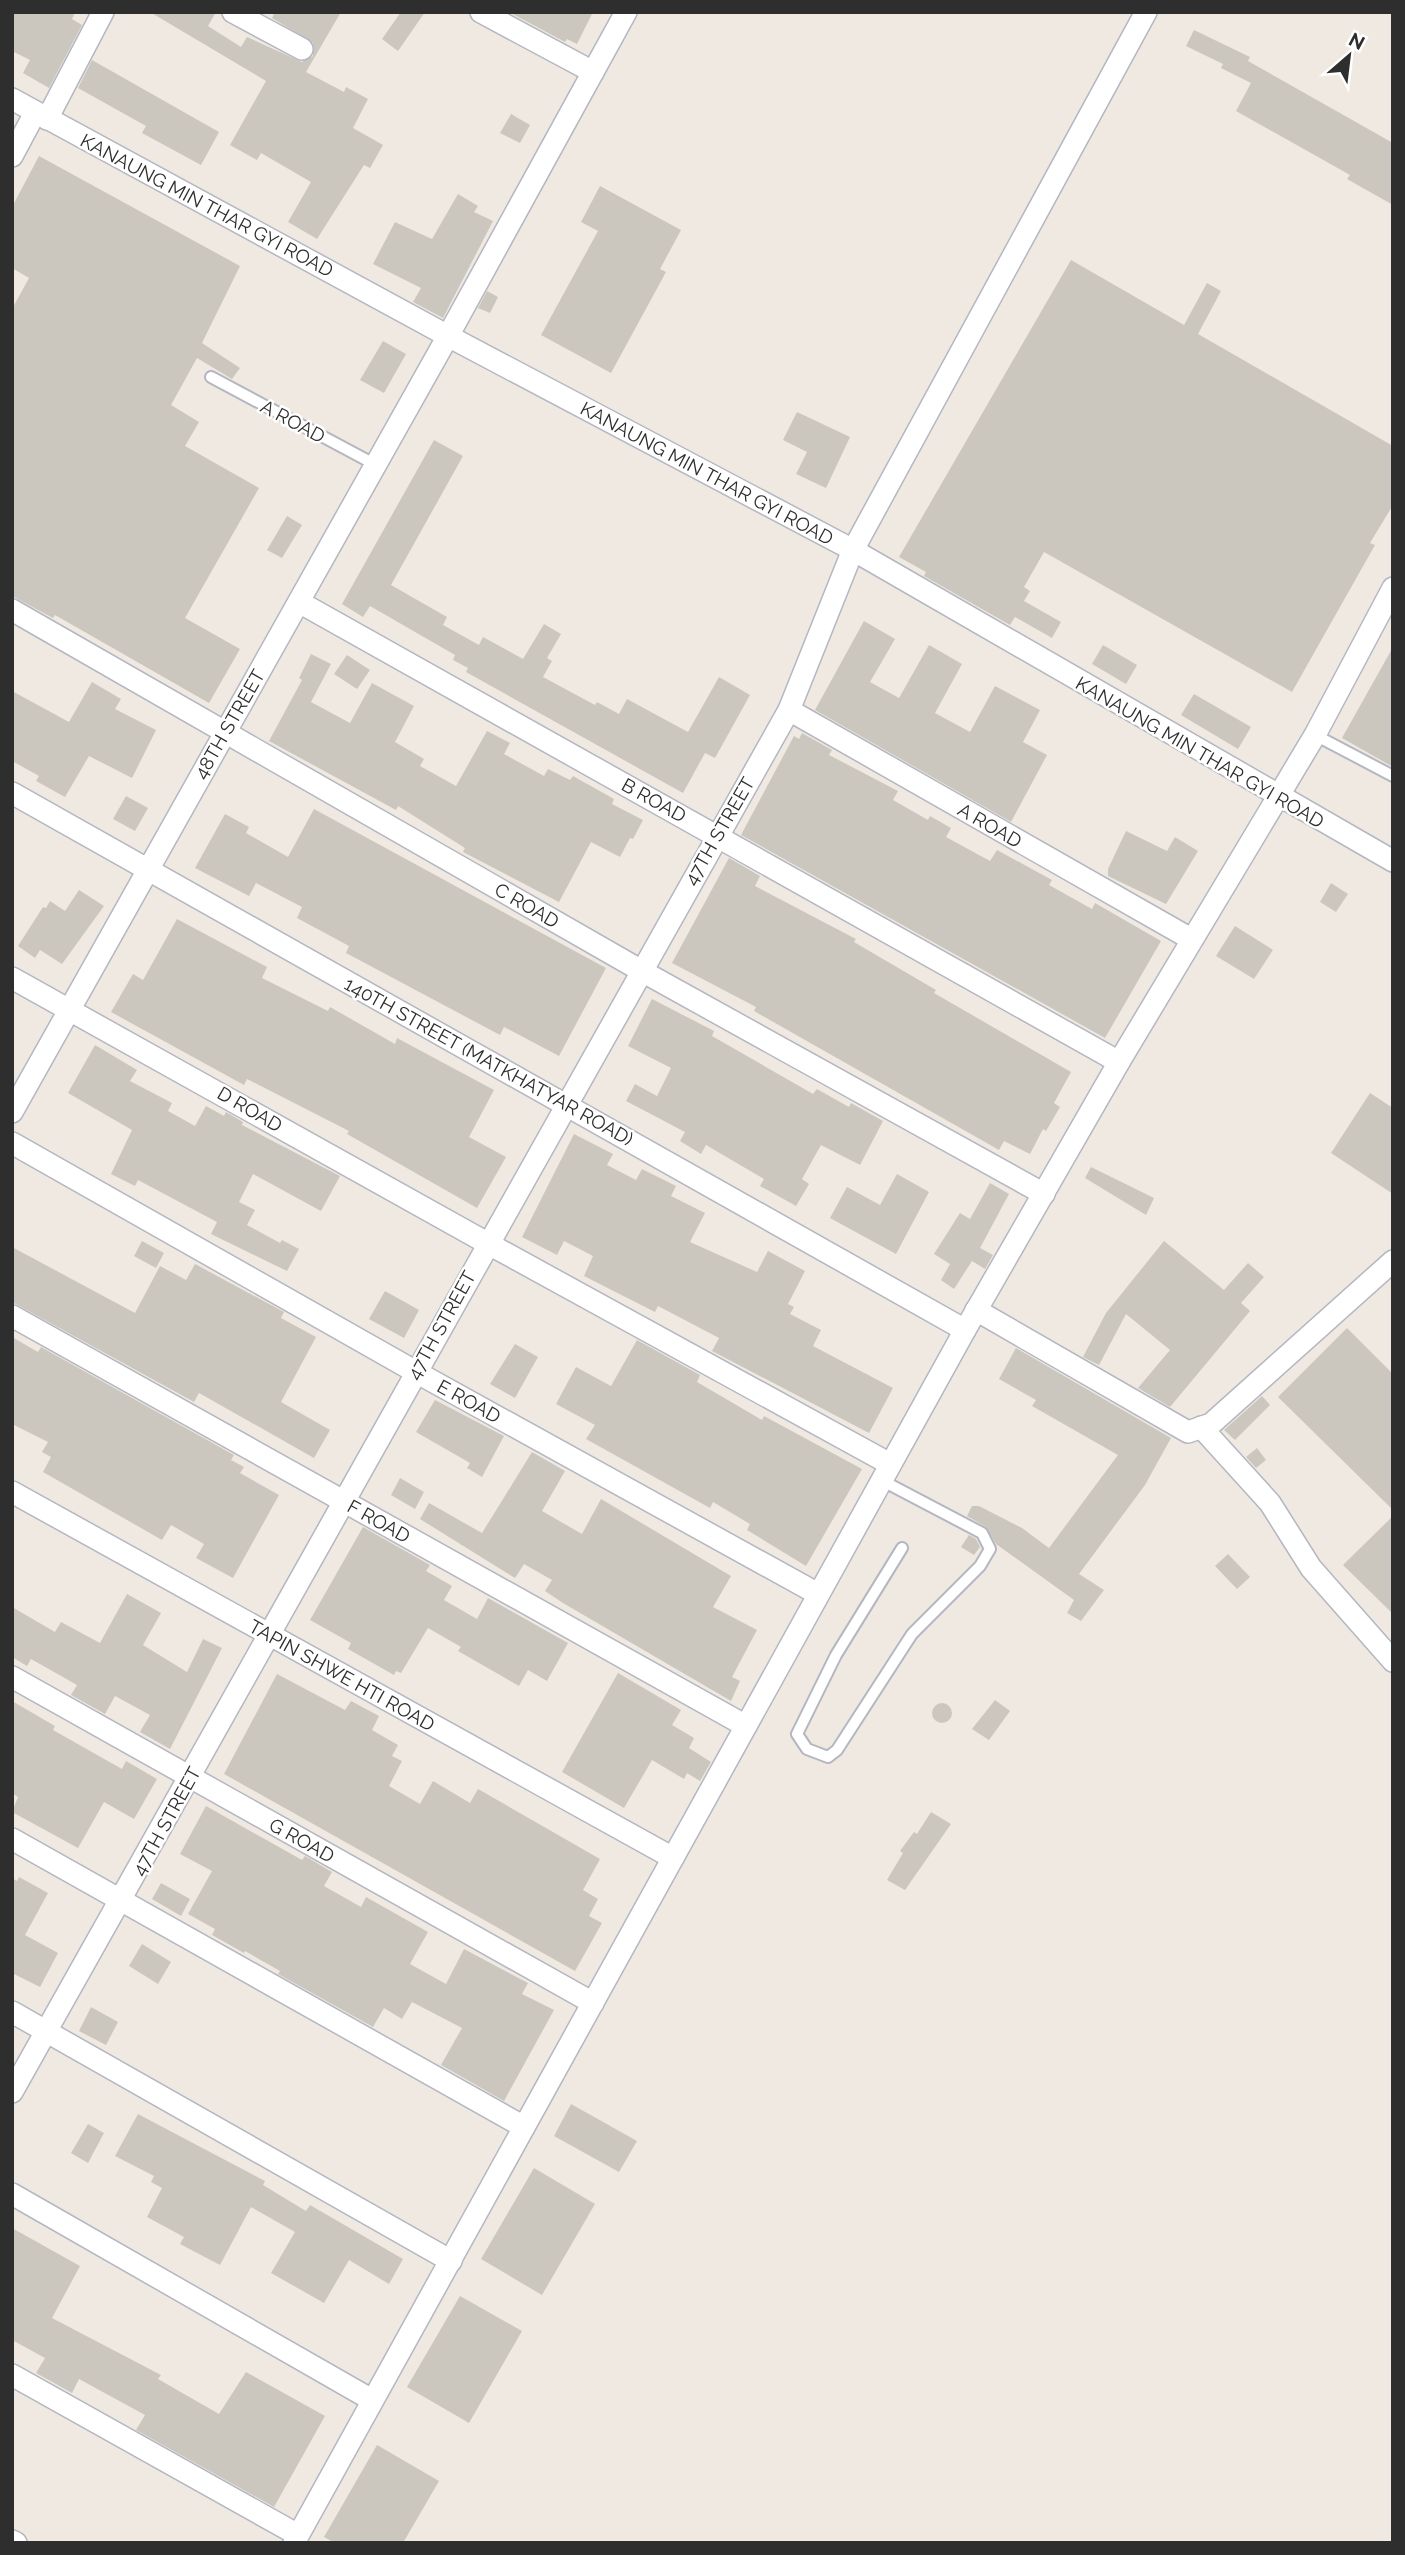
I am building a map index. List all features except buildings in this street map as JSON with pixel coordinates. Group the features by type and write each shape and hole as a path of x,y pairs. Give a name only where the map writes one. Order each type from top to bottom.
{"street":[{"path":"12,156 41,116 103,12"},
{"path":"233,12 302,49"},
{"path":"481,12 593,72"},
{"name":"48TH STREET","path":"12,1112 146,869 449,336 626,12"},
{"name":"47TH STREET","path":"12,2092 191,1778 640,970 789,710 853,550 1146,12"},
{"name":"KANAUNG MIN THAR GYI ROAD","path":"12,99 449,336 853,550 1276,797 1393,861"},
{"path":"12,2375 296,2539 976,1310 1191,939 1315,735 1393,588"},
{"name":"B ROAD","path":"299,602 1119,1062"},
{"name":"C ROAD","path":"12,610 640,970 1044,1194"},
{"name":"A ROAD","path":"789,710 1191,939"},
{"name":"140TH STREET (MATKHATYAR ROAD)","path":"12,793 965,1330"},
{"name":"D ROAD","path":"12,978 180,1069 886,1472"},
{"name":"E ROAD","path":"12,1143 416,1372 818,1594"},
{"path":"976,1310 1188,1432 1211,1424 1393,1261"},
{"name":"F ROAD","path":"12,1316 746,1726"},
{"path":"1202,1427 1270,1503 1311,1568 1393,1661"},
{"name":"TAPIN SHWE HTI ROAD","path":"12,1492 673,1858"},
{"name":"G ROAD","path":"12,1677 593,2003"},
{"path":"12,1839 524,2127"},
{"path":"12,2012 451,2261"},
{"path":"12,2194 372,2400"}],"lane":[{"name":"A ROAD","path":"211,377 376,465"},
{"path":"1315,735 1393,776"},
{"path":"886,1472 982,1533 990,1549 980,1566 912,1634 836,1750 828,1757 807,1749 797,1734 836,1655 902,1548"}]}
